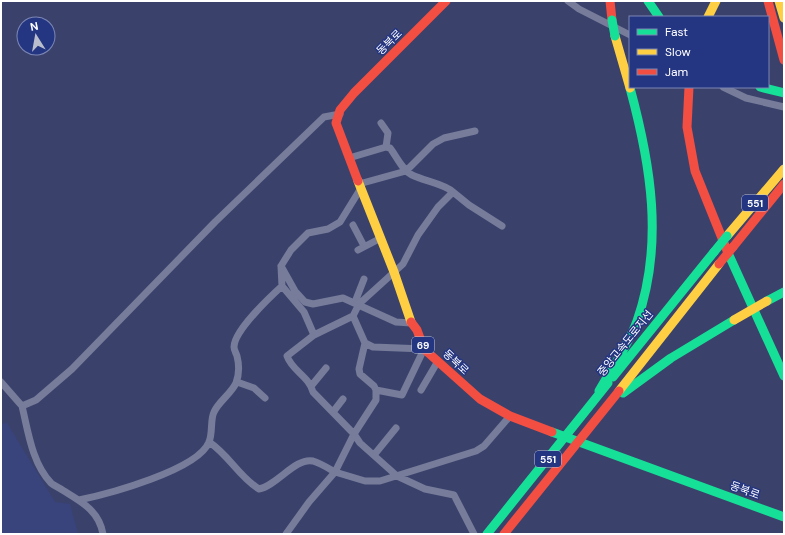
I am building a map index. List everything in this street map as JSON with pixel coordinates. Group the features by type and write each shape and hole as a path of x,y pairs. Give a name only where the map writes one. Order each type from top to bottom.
{"main road":[{"name":"동북로","path":"446,1 354,93 340,110 336,123 394,272 411,324 417,330 424,349 480,399 510,416 784,517"},
{"path":"610,1 612,20 629,84"},
{"path":"648,1 658,16"},
{"path":"708,16 716,1"},
{"path":"768,1 784,60"},
{"path":"780,1 784,18"},
{"path":"593,402 637,322 646,290 654,244 654,204 648,164 630,88"},
{"path":"689,88 687,127 695,171 718,231 784,376"},
{"path":"764,88 784,93"},
{"name":"중앙고속도로지선","path":"487,534 727,236 784,169"},
{"name":"551","path":"504,534 784,184"},
{"path":"609,404 671,358 784,292"}],"street":[{"path":"568,1 579,9 629,34"},
{"path":"725,88 746,98 784,107"},
{"path":"22,406 36,400 72,369 216,222 324,117 340,114"},
{"path":"382,123 388,133 386,147"},
{"path":"314,335 304,312 282,286 280,266 291,250 308,233 328,229 340,222 360,186 406,171 432,144 444,138 475,131"},
{"path":"349,158 386,147 390,148 406,171 439,186 448,187 469,205 502,226"},
{"path":"357,303 394,272 408,258 418,236 438,207 453,192"},
{"path":"353,225 361,248 381,238"},
{"path":"280,266 295,291 305,302 313,304 343,298 357,303 396,322 411,324"},
{"path":"364,279 353,316 365,342 373,347 424,349 402,395 376,390"},
{"path":"79,500 108,494 161,475 191,461 209,442 214,412 237,382 239,366 234,348 236,337 254,313 282,286"},
{"path":"353,316 314,335 288,356 289,361 312,385 313,392 354,434 360,443 397,476 425,489 454,495 474,534"},
{"path":"286,534 309,502 335,472 354,434 375,404 376,390 370,382 360,374 359,369 365,342"},
{"path":"422,390 438,361"},
{"path":"312,385 326,368"},
{"path":"1,382 22,406 39,466 51,483 90,508 101,523 103,534"},
{"path":"237,382 254,388 265,398"},
{"path":"333,412 343,399"},
{"path":"209,442 222,452 245,479 259,489 272,484 299,464 306,461 312,461 335,472 365,481 380,481 476,451 484,446 510,416"},
{"path":"374,455 396,428"}],"water":[{"path":"7,423 55,502 70,504 78,534 1,534 1,424"}],"traffic: fast":[{"path":"648,1 658,16"},
{"path":"612,20 615,36"},
{"path":"599,391 624,348 637,321 645,292 650,263 652,204 649,175 644,146 630,88"},
{"path":"764,88 784,93"},
{"path":"714,252 727,236"},
{"path":"613,377 714,252"},
{"path":"728,253 784,376"},
{"path":"767,301 784,292"},
{"path":"623,393 671,358 734,320"},
{"path":"487,534 608,383"},
{"path":"552,432 784,517"}],"traffic: slow":[{"path":"708,16 716,1"},
{"path":"779,1 784,18"},
{"path":"615,36 629,85"},
{"path":"727,236 784,169"},
{"path":"358,181 394,272 411,322"},
{"path":"619,391 719,264"},
{"path":"734,320 767,301"}],"traffic: jam":[{"path":"358,181 336,123 340,110 354,93 446,1"},
{"path":"610,1 612,20"},
{"path":"768,1 784,60"},
{"path":"689,88 687,127 695,171 728,253"},
{"path":"733,247 784,184"},
{"path":"719,264 733,247"},
{"path":"411,322 417,330 424,349 480,399 510,416 552,432"},
{"path":"504,534 619,391"}]}
